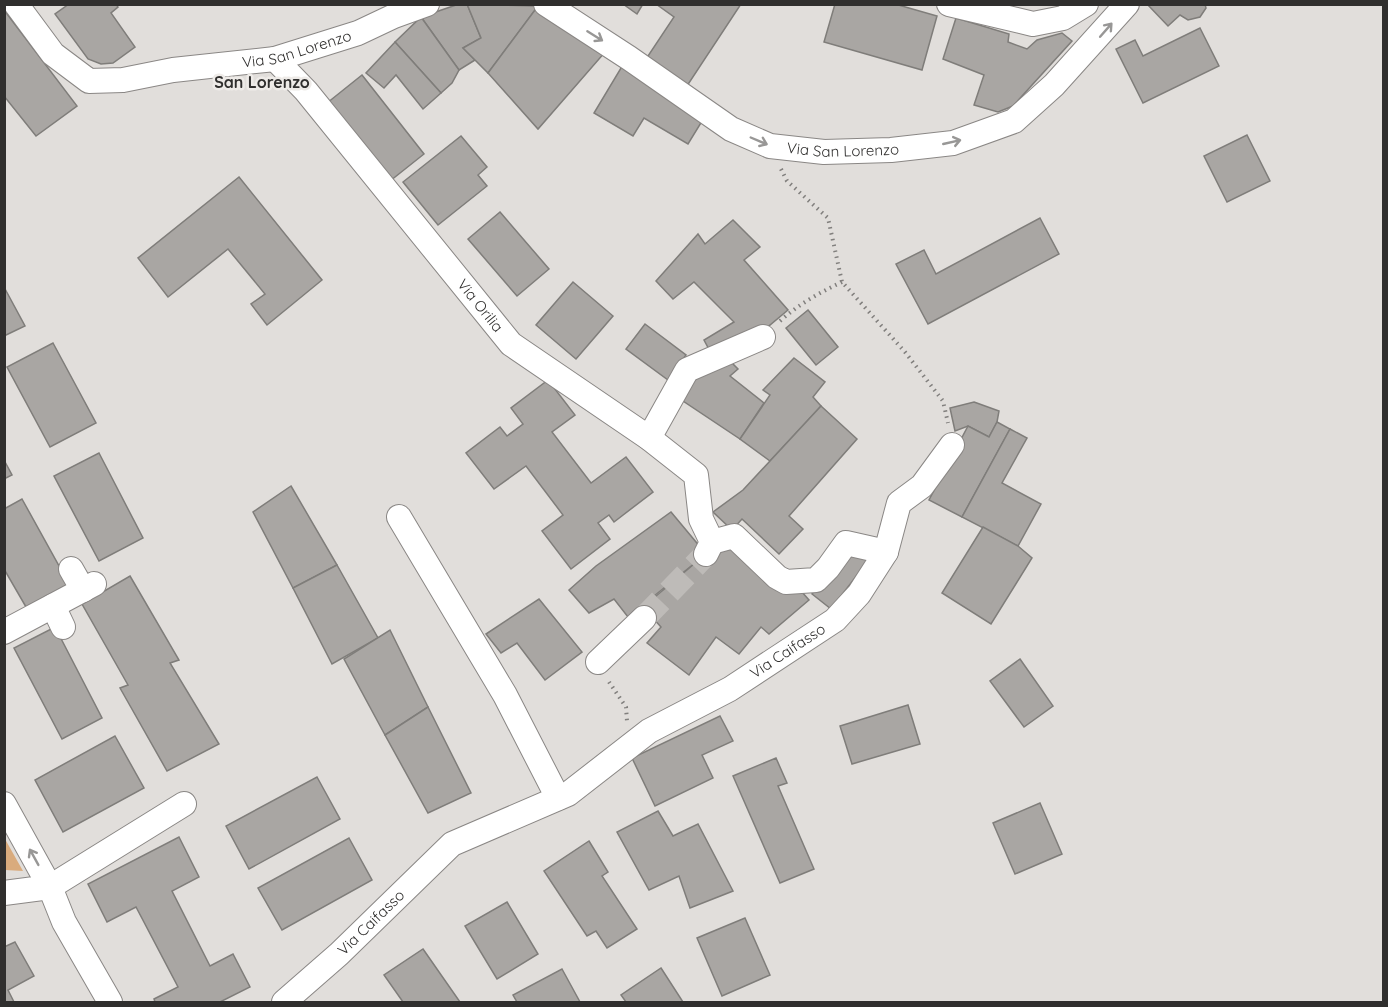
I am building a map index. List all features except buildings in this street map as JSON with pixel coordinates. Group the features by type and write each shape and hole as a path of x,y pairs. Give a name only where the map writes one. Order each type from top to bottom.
{"street":[{"name":"Via San Lorenzo","path":"16,4 53,54 89,81 123,80 184,69 275,59 358,33 427,4"},
{"name":"Via San Lorenzo","path":"546,4 629,58 730,129 770,146 824,152 891,150 953,142 1014,121 1054,86 1127,4"},
{"path":"949,4 1033,24 1063,18 1086,4"},
{"name":"Via Orilia","path":"275,59 306,91 511,344 649,438 696,475 701,519 709,548 734,536 777,577 786,582 816,580 846,543 886,552"},
{"path":"649,438 687,370 763,337"},
{"name":"Via Caifasso","path":"284,1002 339,954 452,844 568,794 649,731 730,689 835,620 858,594 886,552 898,503 922,486 952,445"},
{"path":"399,517 505,695 558,798"},
{"path":"4,632 58,617 82,581"},
{"path":"597,662 644,618"},
{"path":"4,804 50,887 64,922 110,1002"},
{"path":"4,895 50,887 184,804"},
{"path":"4,895 35,904 64,922"}],"path":[{"path":"770,146 787,181 828,218 842,282 906,352 943,402 952,445"},
{"path":"763,337 796,307 817,293 842,282"},
{"path":"597,662 626,707 630,745"}],"shaded area":[{"path":"5,839 23,871 5,870"}],"tunnel":[{"path":"644,618 706,554"}],"district":[{"name":"San Lorenzo","path":"262,82"}]}
